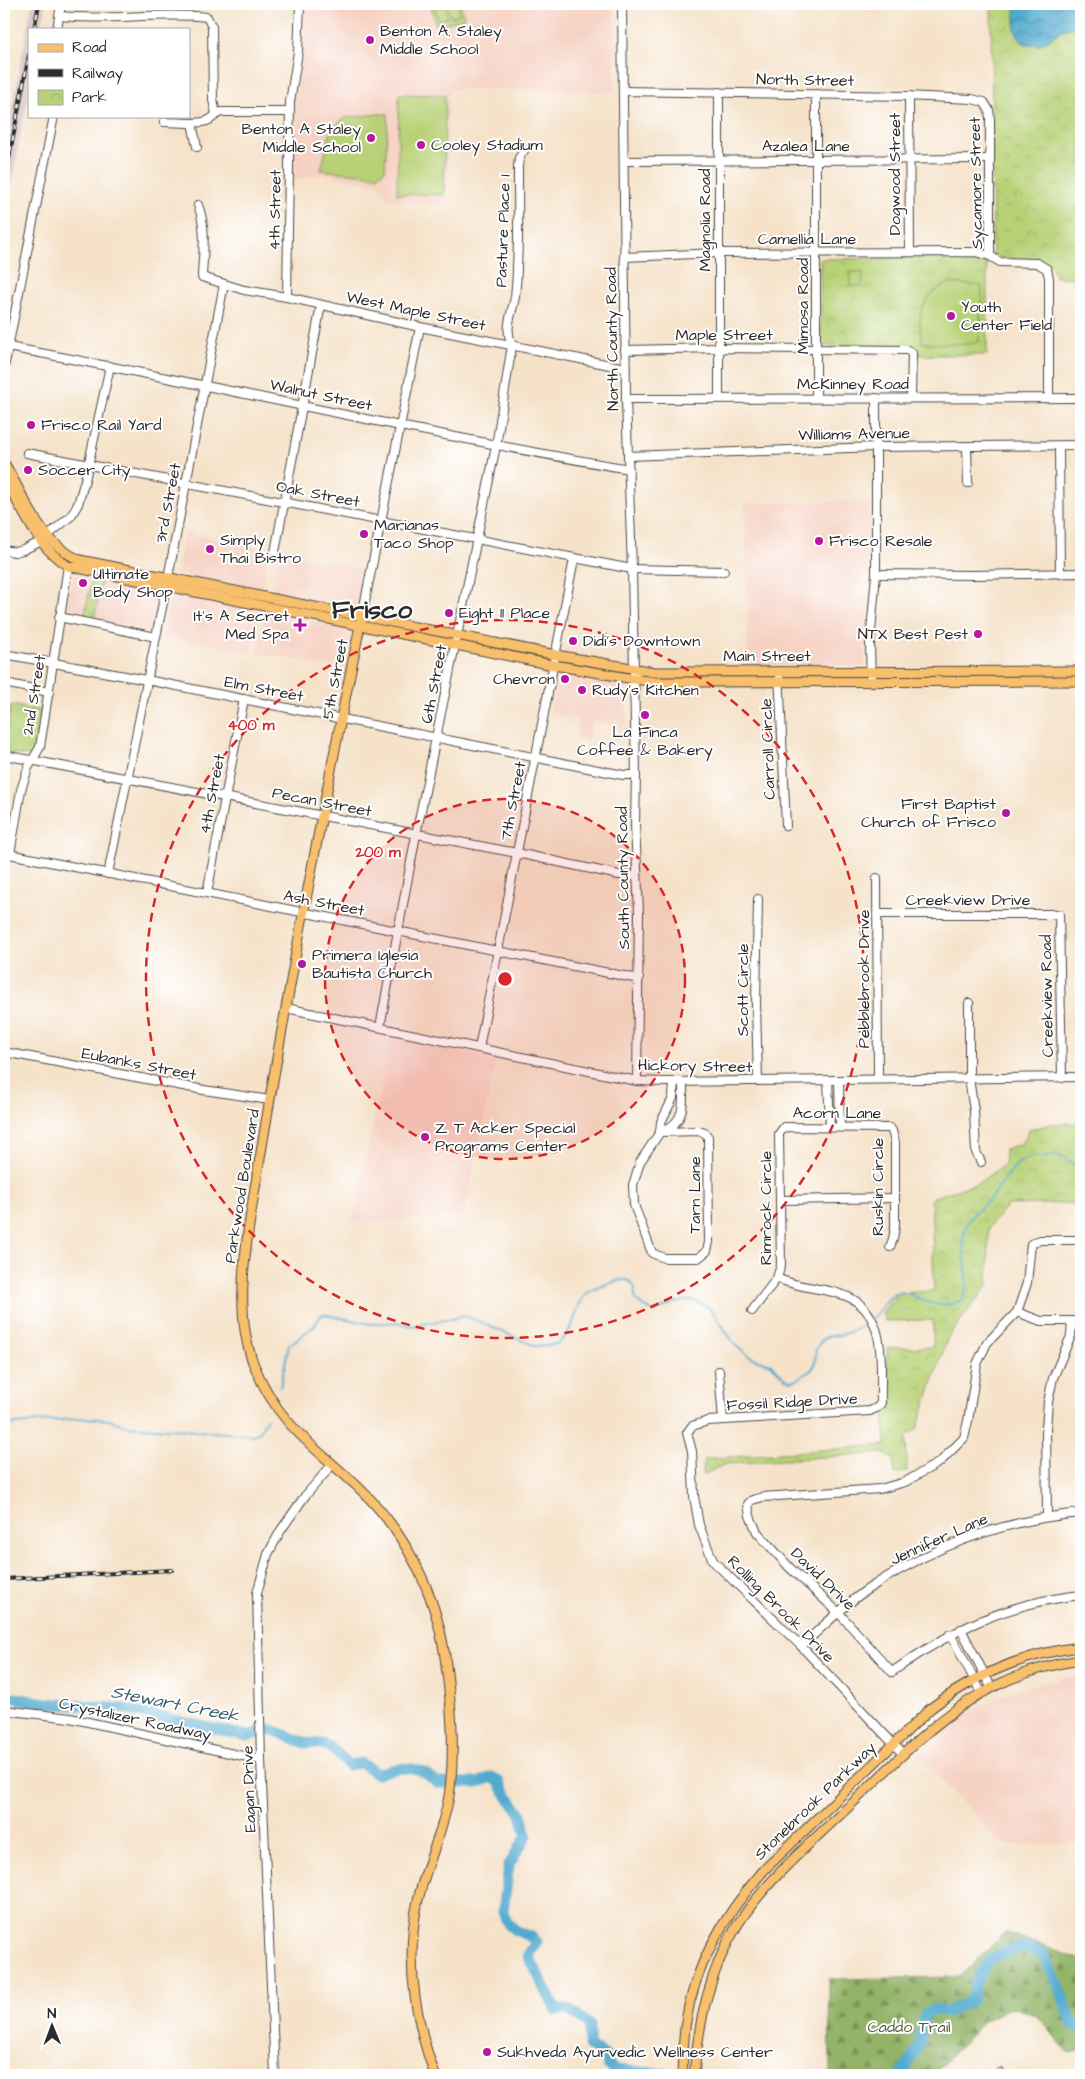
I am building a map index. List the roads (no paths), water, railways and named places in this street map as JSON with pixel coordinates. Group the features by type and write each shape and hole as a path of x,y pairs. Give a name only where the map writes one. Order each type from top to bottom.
{"main road":[{"name":"Main Street","path":"4,463 39,525 44,539 80,560 360,627 554,666 634,674 654,672 871,670 1081,671"},
{"name":"Main Street","path":"4,480 54,556 68,566 458,634 556,655 634,674 656,682 1081,681"},
{"name":"5th Street","path":"286,1008 362,616"},
{"path":"724,682 730,678 753,676 755,671"},
{"path":"947,671 947,682"},
{"path":"1014,671 1014,682"},
{"path":"1045,671 1045,682"},
{"path":"701,672 702,682"},
{"name":"Parkwood Boulevard","path":"286,1008 245,1253 244,1310 248,1346 259,1377 284,1418 297,1433 359,1488 385,1517 410,1553 428,1590 440,1631 453,1734 453,1759 449,1797 442,1826 418,1899 414,1927 413,1970 415,2004 420,2030 435,2075"},
{"name":"Stonebrook Parkway","path":"682,2075 685,2023 690,1997 700,1969 718,1931 742,1895 760,1874 931,1708 956,1689 974,1679 1039,1654 1081,1647"},
{"name":"Stonebrook Parkway","path":"694,2075 696,2046 705,2001 713,1974 738,1924 800,1852 943,1718 981,1692 1040,1668 1081,1660"},
{"path":"813,1823 822,1833"},
{"path":"718,1931 730,1940"}],"street":[{"path":"57,28 61,4"},
{"name":"4th Street","path":"287,297 290,112 298,52 300,4"},
{"name":"North County Road","path":"622,4 625,368 634,674"},
{"path":"59,16 99,19 207,17 212,28 213,100 216,114"},
{"name":"North Street","path":"624,92 909,96 972,98 984,102"},
{"name":"Magnolia Road","path":"719,92 719,397"},
{"name":"Mimosa Road","path":"816,94 816,398"},
{"name":"Dogwood Street","path":"909,96 910,252"},
{"name":"Sycamore Street","path":"984,102 989,110 990,256 1000,262 1037,263 1047,269 1049,278 1049,398"},
{"path":"164,122 201,123 211,119 216,114 235,112 290,112"},
{"path":"4,368 54,118"},
{"path":"192,123 197,146"},
{"name":"Pasture Place 1","path":"512,345 508,328 518,266 518,167 519,158 525,149"},
{"name":"Azalea Lane","path":"624,161 989,158"},
{"name":"West Maple Street","path":"198,205 202,216 204,232 202,277 244,290 287,297 420,327 625,368"},
{"name":"Camellia Lane","path":"624,257 719,253 816,254 910,252 976,252 990,256"},
{"name":"3rd Street","path":"108,874 167,582 224,284"},
{"path":"275,552 321,305"},
{"name":"5th Street","path":"362,616 420,327"},
{"name":"6th Street","path":"380,1027 416,835 496,446 512,345"},
{"name":"Walnut Street","path":"8,347 205,384 496,446 629,469"},
{"name":"Maple Street","path":"625,350 718,348 907,350 912,354 911,398"},
{"path":"4,550 19,552 44,539 71,516 78,504 110,366"},
{"name":"McKinney Road","path":"626,399 719,397 1081,398"},
{"path":"871,682 872,622 876,574 876,398"},
{"name":"Williams Avenue","path":"628,456 877,447 1081,445"},
{"path":"1059,446 1060,574"},
{"path":"967,447 968,483"},
{"name":"Oak Street","path":"27,453 632,569 724,571"},
{"name":"7th Street","path":"479,1048 574,559"},
{"name":"2nd Street","path":"7,854 21,790 31,761 40,747 68,566"},
{"path":"876,574 1081,574"},
{"path":"59,617 156,637"},
{"name":"Elm Street","path":"4,654 147,680 624,775 636,775"},
{"name":"Carroll Circle","path":"779,671 786,826"},
{"name":"South County Road","path":"634,674 639,979 637,1081"},
{"path":"4,683 49,692"},
{"name":"4th Street","path":"207,894 244,700"},
{"name":"Pecan Street","path":"4,755 517,853 619,875 636,876"},
{"name":"Ash Street","path":"7,854 639,979"},
{"name":"Pebblebrook Drive","path":"877,878 878,1079"},
{"name":"Scott Circle","path":"758,900 758,1081"},
{"name":"Creekview Drive","path":"878,914 1059,914"},
{"name":"Creekview Road","path":"1059,914 1062,1078"},
{"path":"969,1003 970,1078 976,1152 981,1162"},
{"name":"Hickory Street","path":"286,1008 637,1081 1081,1077"},
{"name":"Eubanks Street","path":"4,1052 204,1090 270,1100"},
{"path":"828,1080 830,1127"},
{"path":"839,1080 840,1126"},
{"path":"674,1082 673,1098 660,1122 660,1132 675,1124 683,1111 683,1082"},
{"path":"667,1109 680,1116"},
{"name":"Acorn Lane","path":"784,1127 840,1126 890,1128"},
{"name":"Rimrock Circle","path":"752,1311 777,1278 781,1256 780,1134 784,1127"},
{"name":"Ruskin Circle","path":"890,1128 895,1142 895,1226 894,1239 890,1248"},
{"name":"Tarn Lane","path":"699,1131 707,1135 709,1141 709,1242 705,1254 698,1258 664,1258 656,1256 649,1248 636,1214 632,1194 634,1176 640,1162 660,1132 699,1131"},
{"path":"780,1200 895,1198"},
{"path":"1081,1240 1040,1240 1031,1244 1026,1282 1017,1312 1041,1321 1081,1321"},
{"name":"Fossil Ridge Drive","path":"689,1428 702,1422 723,1420 870,1412 876,1410 881,1403 880,1338 877,1327 866,1310 860,1303 841,1294 789,1284 777,1278"},
{"name":"David Drive","path":"950,1634 892,1672 839,1613 790,1568 757,1532 750,1516 748,1504 752,1500 763,1497 880,1489 905,1482 940,1462 964,1438 977,1364 987,1343 1017,1312"},
{"path":"1047,1516 1046,1445 1048,1402 1053,1378 1071,1336 1072,1321"},
{"path":"719,1371 723,1420"},
{"name":"Rolling Brook Drive","path":"689,1428 687,1433 692,1451 695,1506 709,1554 726,1576 801,1646 903,1754"},
{"name":"Eagan Drive","path":"275,2075 256,1602 259,1583 268,1554 281,1530 305,1496 332,1465"},
{"name":"Jennifer Lane","path":"801,1646 868,1589 904,1567 933,1553 1007,1524 1081,1512"},
{"path":"981,1692 950,1634 999,1612 1053,1598 1081,1595"},
{"path":"961,1629 991,1687"},
{"name":"Crystalizer Roadway","path":"4,1710 70,1718 261,1760"}],"water":[{"path":"1015,4 1081,4 1081,25 1062,30 1038,45 1026,44 1021,41 1015,31"}],"waterway":[{"path":"872,1318 897,1293 902,1292 940,1305 962,1300 966,1292 967,1283 963,1247 963,1238 967,1224 972,1216 993,1196 1011,1170 1020,1162 1035,1157 1054,1156 1066,1159 1081,1167"},
{"path":"280,1387 289,1345 313,1327 322,1314 371,1324 396,1322 412,1326 466,1316 535,1346 549,1345 559,1343 566,1336 584,1296 598,1288 623,1280 631,1282 635,1288 637,1301 654,1312 674,1303 691,1300 707,1306 735,1345 750,1357 771,1364 786,1379 792,1381 811,1371 814,1366 817,1347 824,1338 848,1333 869,1321"},
{"path":"4,1425 85,1418 110,1420 127,1426 254,1435 260,1431 267,1418"},
{"name":"Stewart Creek","path":"4,1696 45,1703 125,1709 247,1736 270,1729 305,1743 324,1744 336,1752 348,1765 361,1763 377,1774 394,1769 409,1768 423,1772 437,1783 478,1783 492,1777 499,1782 520,1812 527,1835 509,1865 503,1912 507,1922 515,1930 531,1937 537,1942 528,1955 556,2010 567,2009 590,2025 589,2046 606,2056 608,2065 614,2070 668,2074"},
{"name":"Stewart Creek","path":"901,2075 918,2048 925,2015 933,2009 947,2012 972,2000 976,1981 990,1959 1008,1951 1024,1947 1043,1954 1055,1978 1074,2026 1081,2028"}],"railway":[{"path":"34,28 39,4"},
{"path":"4,184 28,60"},
{"path":"4,1579 172,1570"}],"place":[{"name":"Benton A. Staley Middle School","path":"370,40"},
{"name":"Benton A Staley Middle School","path":"371,138"},
{"name":"Cooley Stadium","path":"421,145"},
{"name":"Youth Center Field","path":"951,316"},
{"name":"Frisco Rail Yard","path":"31,425"},
{"name":"Soccer City","path":"28,470"},
{"name":"Marianas Taco Shop","path":"364,534"},
{"name":"Frisco Resale","path":"819,541"},
{"name":"Simply Thai Bistro","path":"210,549"},
{"name":"Ultimate Body Shop","path":"83,583"},
{"name":"Eight 11 Place","path":"449,613"},
{"name":"It's A Secret Med Spa","path":"300,625"},
{"name":"NTX Best Pest","path":"978,634"},
{"name":"Didi's Downtown","path":"573,641"},
{"name":"Chevron","path":"565,679"},
{"name":"Rudy's Kitchen","path":"582,690"},
{"name":"La Finca Coffee & Bakery","path":"645,715"},
{"name":"First Baptist Church of Frisco","path":"1006,813"},
{"name":"Primera Iglesia Bautista Church","path":"302,964"},
{"name":"Z T Acker Special Programs Center","path":"425,1137"},
{"name":"Sukhveda Ayurvedic Wellness Center","path":"487,2052"}],"district":[{"name":"Frisco","path":"372,610"}],"park label":[{"name":"Caddo Trail","path":"909,2027"}]}
